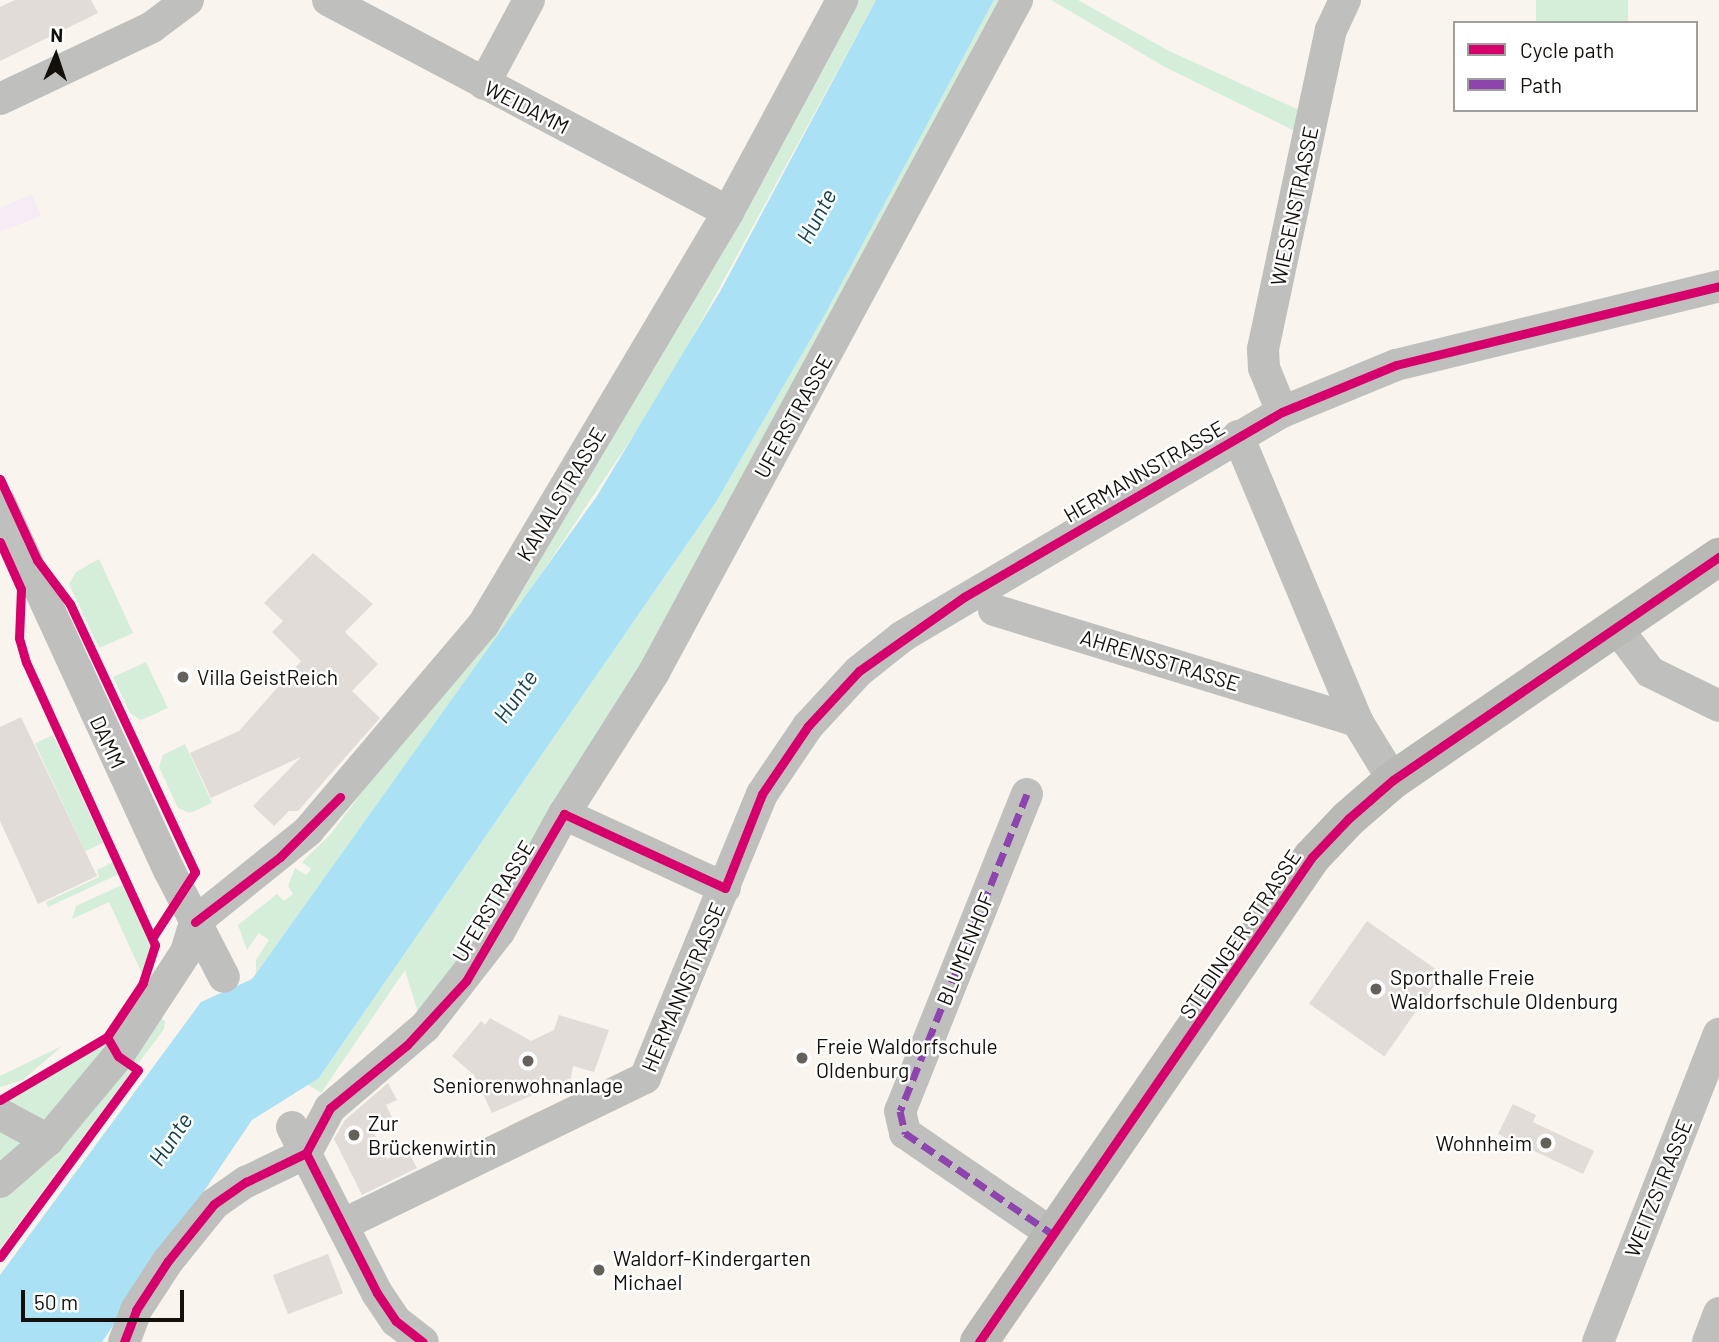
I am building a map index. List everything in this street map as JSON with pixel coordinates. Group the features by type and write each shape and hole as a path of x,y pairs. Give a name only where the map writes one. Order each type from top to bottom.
{"main road":[{"name":"STEDINGER STRASSE","path":"979,1342 1312,857 1393,780 1719,558"}],"street":[{"path":"0,99 152,27 188,0"},
{"name":"WEIDAMM","path":"327,0 728,212"},
{"path":"484,84 529,0"},
{"name":"KANALSTRASSE","path":"195,922 308,831 483,625 728,212 842,0"},
{"name":"UFERSTRASSE","path":"299,1140 330,1108 425,1027 499,932 564,814 654,671 1017,0"},
{"name":"WIESENSTRASSE","path":"1282,412 1264,368 1263,349 1331,30 1345,0"},
{"name":"HERMANNSTRASSE","path":"342,1225 645,1078 762,794 808,726 859,671 964,597 1282,412 1396,365 1719,286"},
{"path":"1238,436 1357,720 1393,780"},
{"name":"DAMM","path":"0,503 195,922 224,977"},
{"name":"AHRENSSTRASSE","path":"994,610 1357,720"},
{"path":"1616,627 1650,672 1719,706"},
{"name":"BLUMENHOF","path":"1027,794 900,1111 905,1133 1054,1235"},
{"path":"564,814 725,888"},
{"path":"0,1181 48,1140 149,1013 186,952 195,922"},
{"name":"WEITZSTRASSE","path":"1598,1342 1719,1034"},
{"path":"0,1114 48,1140"},
{"path":"124,1342 136,1310 168,1261 214,1204 299,1140 342,1225 388,1331 423,1342"},
{"path":"1708,1342 1719,1314"}],"shaded area":[{"path":"32,194 41,216 0,232 0,208"}],"green space":[{"path":"854,0 876,0 666,386 528,594 256,973 256,960 269,940 259,933 247,950 238,925 277,894 284,901 293,894 288,886 295,868 306,875 311,869 302,862 330,835 463,657"},
{"path":"994,0 1009,0 647,667 452,988 421,1022 405,970 321,1093 307,1084 310,1078 320,1077 716,502 823,318"},
{"path":"1051,0 1078,0 1169,51 1299,110 1295,131 1165,67"},
{"path":"1536,0 1628,0 1628,21 1536,21"},
{"path":"99,559 133,633 99,648 69,584 76,572"},
{"path":"146,662 168,708 141,720 130,713 113,677"},
{"path":"53,735 103,843 85,851 35,743"},
{"path":"185,744 212,803 190,813 178,808 159,767 163,755"},
{"path":"113,862 119,874 48,907 46,902 99,877 97,870"},
{"path":"124,884 153,945 144,978 109,902 72,919 76,906"},
{"path":"157,1016 165,1021 164,1029 0,1249 0,1195 90,1115"},
{"path":"106,1040 110,1048 60,1108 0,1163 0,1105"},
{"path":"62,1046 23,1080 0,1087 0,1076"}],"water":[{"name":"Hunte","path":"876,0 994,0 823,318 716,502 319,1078 252,1120 102,1342 0,1342 0,1275 201,1002 252,979 597,496 721,290"}],"building":[{"path":"15,0 91,0 98,13 0,61 0,7"},
{"path":"313,553 373,604 345,632 378,664 352,691 380,718 298,811 289,811 274,826 253,806 301,757 211,798 190,753 239,731 301,661 272,632 283,621 264,603"},
{"path":"21,717 97,876 38,904 0,821 0,727"},
{"name":"Sporthalle Freie Waldorfschule Oldenburg","path":"1367,921 1442,974 1384,1057 1309,1004"},
{"name":"Seniorenwohnanlage","path":"559,1015 609,1030 594,1072 573,1066 571,1078 492,1113 474,1075 452,1056 481,1021 485,1025 490,1018 531,1041 554,1030"},
{"name":"Zur Brückenwirtin","path":"388,1083 397,1100 386,1105 392,1117 371,1127 387,1159 407,1149 417,1168 362,1195 334,1139 345,1120"},
{"name":"Wohnheim","path":"1513,1104 1536,1115 1533,1122 1594,1151 1583,1174 1498,1134"},
{"path":"328,1254 343,1293 288,1314 273,1275"}],"marked path":[{"path":"1027,794 900,1111 905,1133 1054,1235"}],"cycle path":[{"path":"306,1153 330,1108 407,1045 466,981 564,814 725,888 762,794 808,726 859,671 964,597 1282,412 1396,365 1719,286"},
{"path":"0,479 37,560 70,604 195,872 153,937"},
{"path":"0,542 21,589 19,638 26,662 155,945 143,983 107,1037 0,1100"},
{"path":"979,1342 1312,857 1348,819 1393,780 1719,557"},
{"path":"195,922 280,857 340,797"},
{"path":"0,1257 138,1070 118,1056 107,1037"},
{"path":"306,1153 377,1293 396,1321 423,1342"},
{"path":"124,1342 136,1310 168,1261 214,1204 246,1182 306,1153"}],"place":[{"name":"Villa GeistReich","path":"183,677"},
{"name":"Sporthalle Freie Waldorfschule Oldenburg","path":"1376,989"},
{"name":"Freie Waldorfschule Oldenburg","path":"802,1058"},
{"name":"Seniorenwohnanlage","path":"528,1061"},
{"name":"Zur Brückenwirtin","path":"354,1135"},
{"name":"Wohnheim","path":"1546,1143"},
{"name":"Waldorf-Kindergarten Michael","path":"599,1270"}]}
